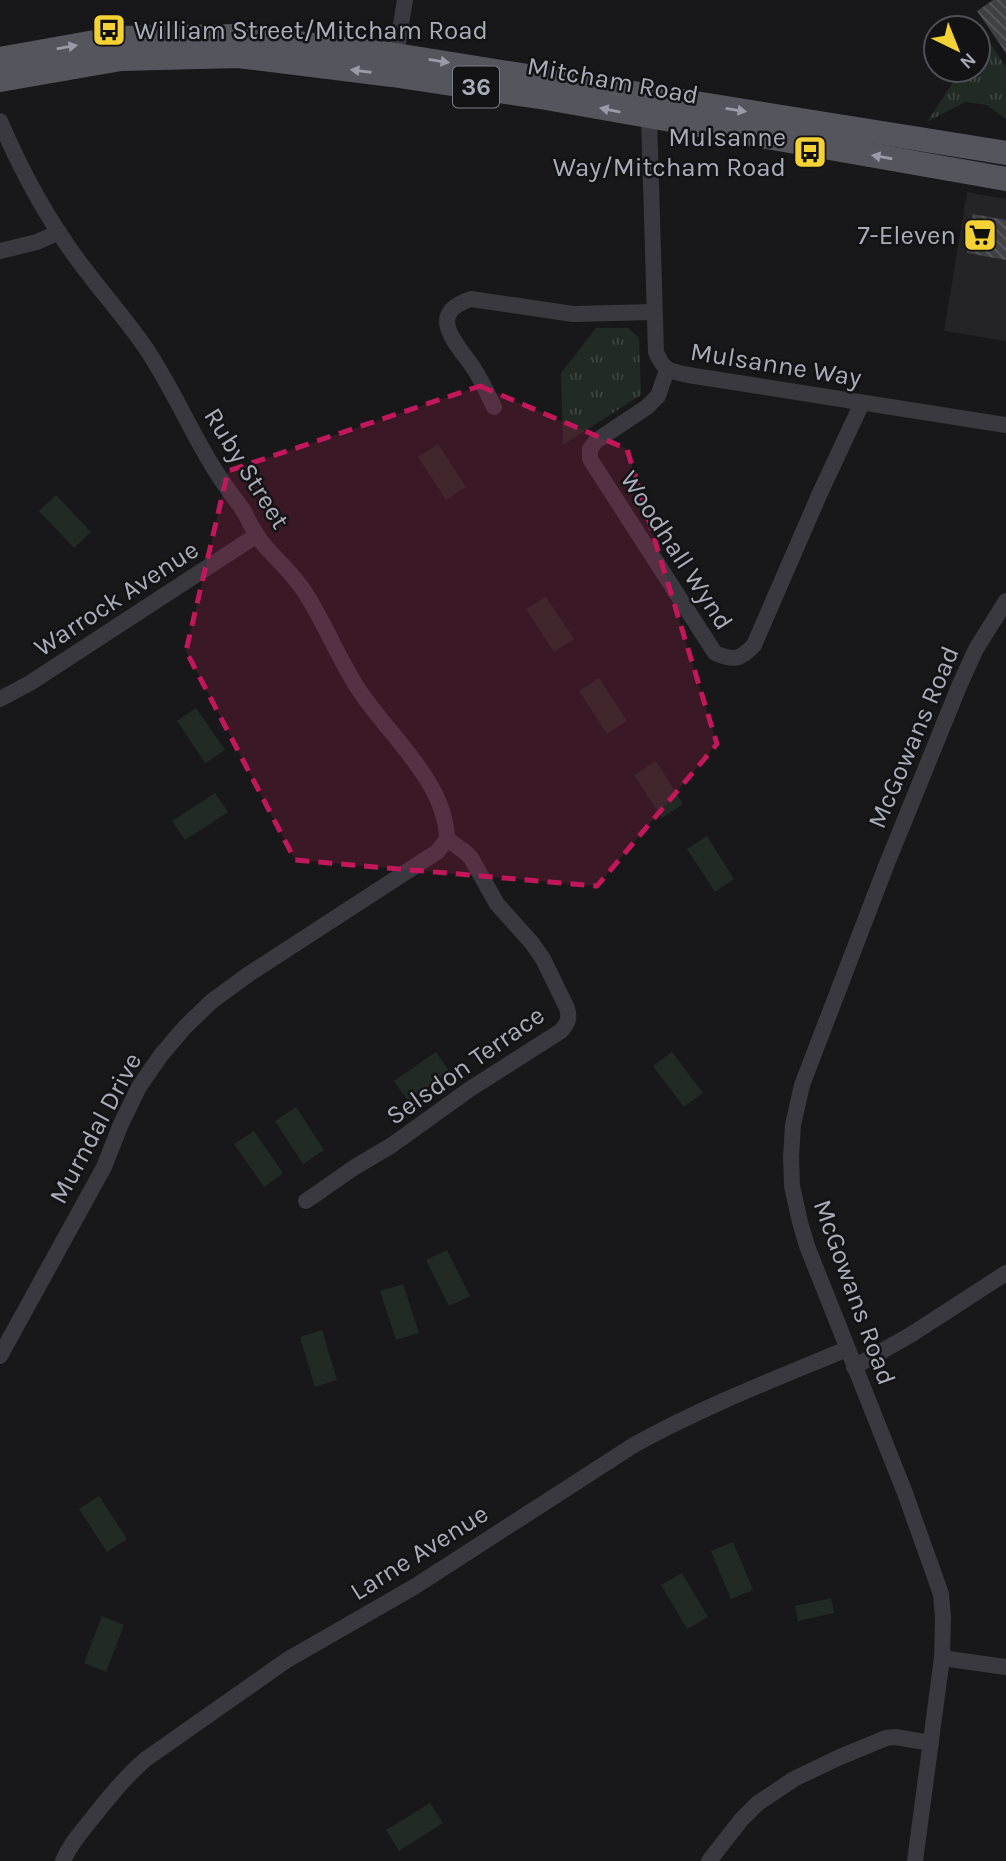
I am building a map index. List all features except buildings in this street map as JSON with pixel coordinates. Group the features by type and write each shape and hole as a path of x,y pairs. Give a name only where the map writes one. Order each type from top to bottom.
{"main road":[{"name":"Mitcham Road","path":"0,59 117,38 239,46 394,65 950,157 1006,179"},
{"name":"Mitcham Road","path":"0,80 121,59 239,46"},
{"name":"Mitcham Road","path":"950,157 1006,153"}],"street":[{"path":"394,65 405,0"},
{"name":"Mulsanne Way","path":"650,107 656,352 667,370 1006,425"},
{"name":"Ruby Street","path":"0,121 14,154 59,232 152,359 201,447 257,535 306,593 357,688 395,734 425,777 444,818 447,839"},
{"path":"0,251 37,242 59,232"},
{"path":"494,407 476,372 448,332 448,319 453,309 461,302 471,299 573,314 654,312"},
{"name":"Woodhall Wynd","path":"667,370 658,396 647,407 596,441 590,449 590,460 715,653 729,659 743,657 754,645 862,403"},
{"name":"Warrock Avenue","path":"0,699 30,683 257,535"},
{"name":"McGowans Road","path":"915,1861 942,1658 941,1594 905,1493 807,1246 792,1186 793,1125 802,1085 829,1012 960,684 976,649 1006,601"},
{"name":"Selsdon Terrace","path":"306,1201 355,1167 392,1146 470,1089 561,1031 567,1024 567,1008 544,959 497,904 471,858 447,839"},
{"name":"Murndal Drive","path":"0,1356 104,1167 139,1087 185,1027 212,1001 430,857 447,839"},
{"path":"854,1367 912,1334 1006,1273"},
{"name":"Larne Avenue","path":"63,1861 73,1842 123,1780 146,1759 288,1660 414,1587 652,1435 719,1402 847,1349"},
{"path":"942,1658 1006,1667"},
{"path":"709,1861 741,1820 766,1797 794,1779 886,1738 931,1743"}],"highlighted area":[{"path":"480,386 627,449 717,744 597,886 295,860 186,651 228,471"}],"shaded area":[{"path":"967,192 1006,199 1006,341 944,331"}],"green space":[{"path":"992,46 1006,67 1006,119 987,105 965,102 927,122 952,84 992,84"},
{"path":"596,328 628,328 639,338 641,395 563,445 561,373"},
{"path":"438,444 466,487 446,500 418,457"},
{"path":"56,495 91,532 74,548 39,511"},
{"path":"546,597 574,639 554,652 526,609"},
{"path":"599,678 627,721 607,734 579,691"},
{"path":"196,708 225,750 205,763 177,721"},
{"path":"656,761 683,804 662,818 634,775"},
{"path":"215,793 228,812 185,840 172,821"},
{"path":"707,836 734,879 715,892 687,849"},
{"path":"436,1052 450,1072 408,1101 394,1081"},
{"path":"672,1052 703,1093 684,1107 653,1066"},
{"path":"296,1107 324,1150 303,1164 275,1121"},
{"path":"254,1131 283,1173 264,1187 234,1144"},
{"path":"447,1250 470,1296 449,1306 426,1260"},
{"path":"403,1284 419,1333 396,1340 380,1291"},
{"path":"322,1330 337,1380 315,1387 300,1337"},
{"path":"99,1496 127,1539 107,1552 79,1509"},
{"path":"733,1542 753,1590 731,1599 711,1551"},
{"path":"682,1573 708,1617 687,1629 661,1585"},
{"path":"831,1598 834,1613 798,1621 795,1606"},
{"path":"102,1616 124,1625 106,1672 84,1663"},
{"path":"430,1803 443,1823 399,1851 386,1830"}],"place":[{"name":"William Street/Mitcham Road","path":"109,30"},
{"name":"Mulsanne Way/Mitcham Road","path":"810,152"},
{"name":"7-Eleven","path":"980,235"}]}
